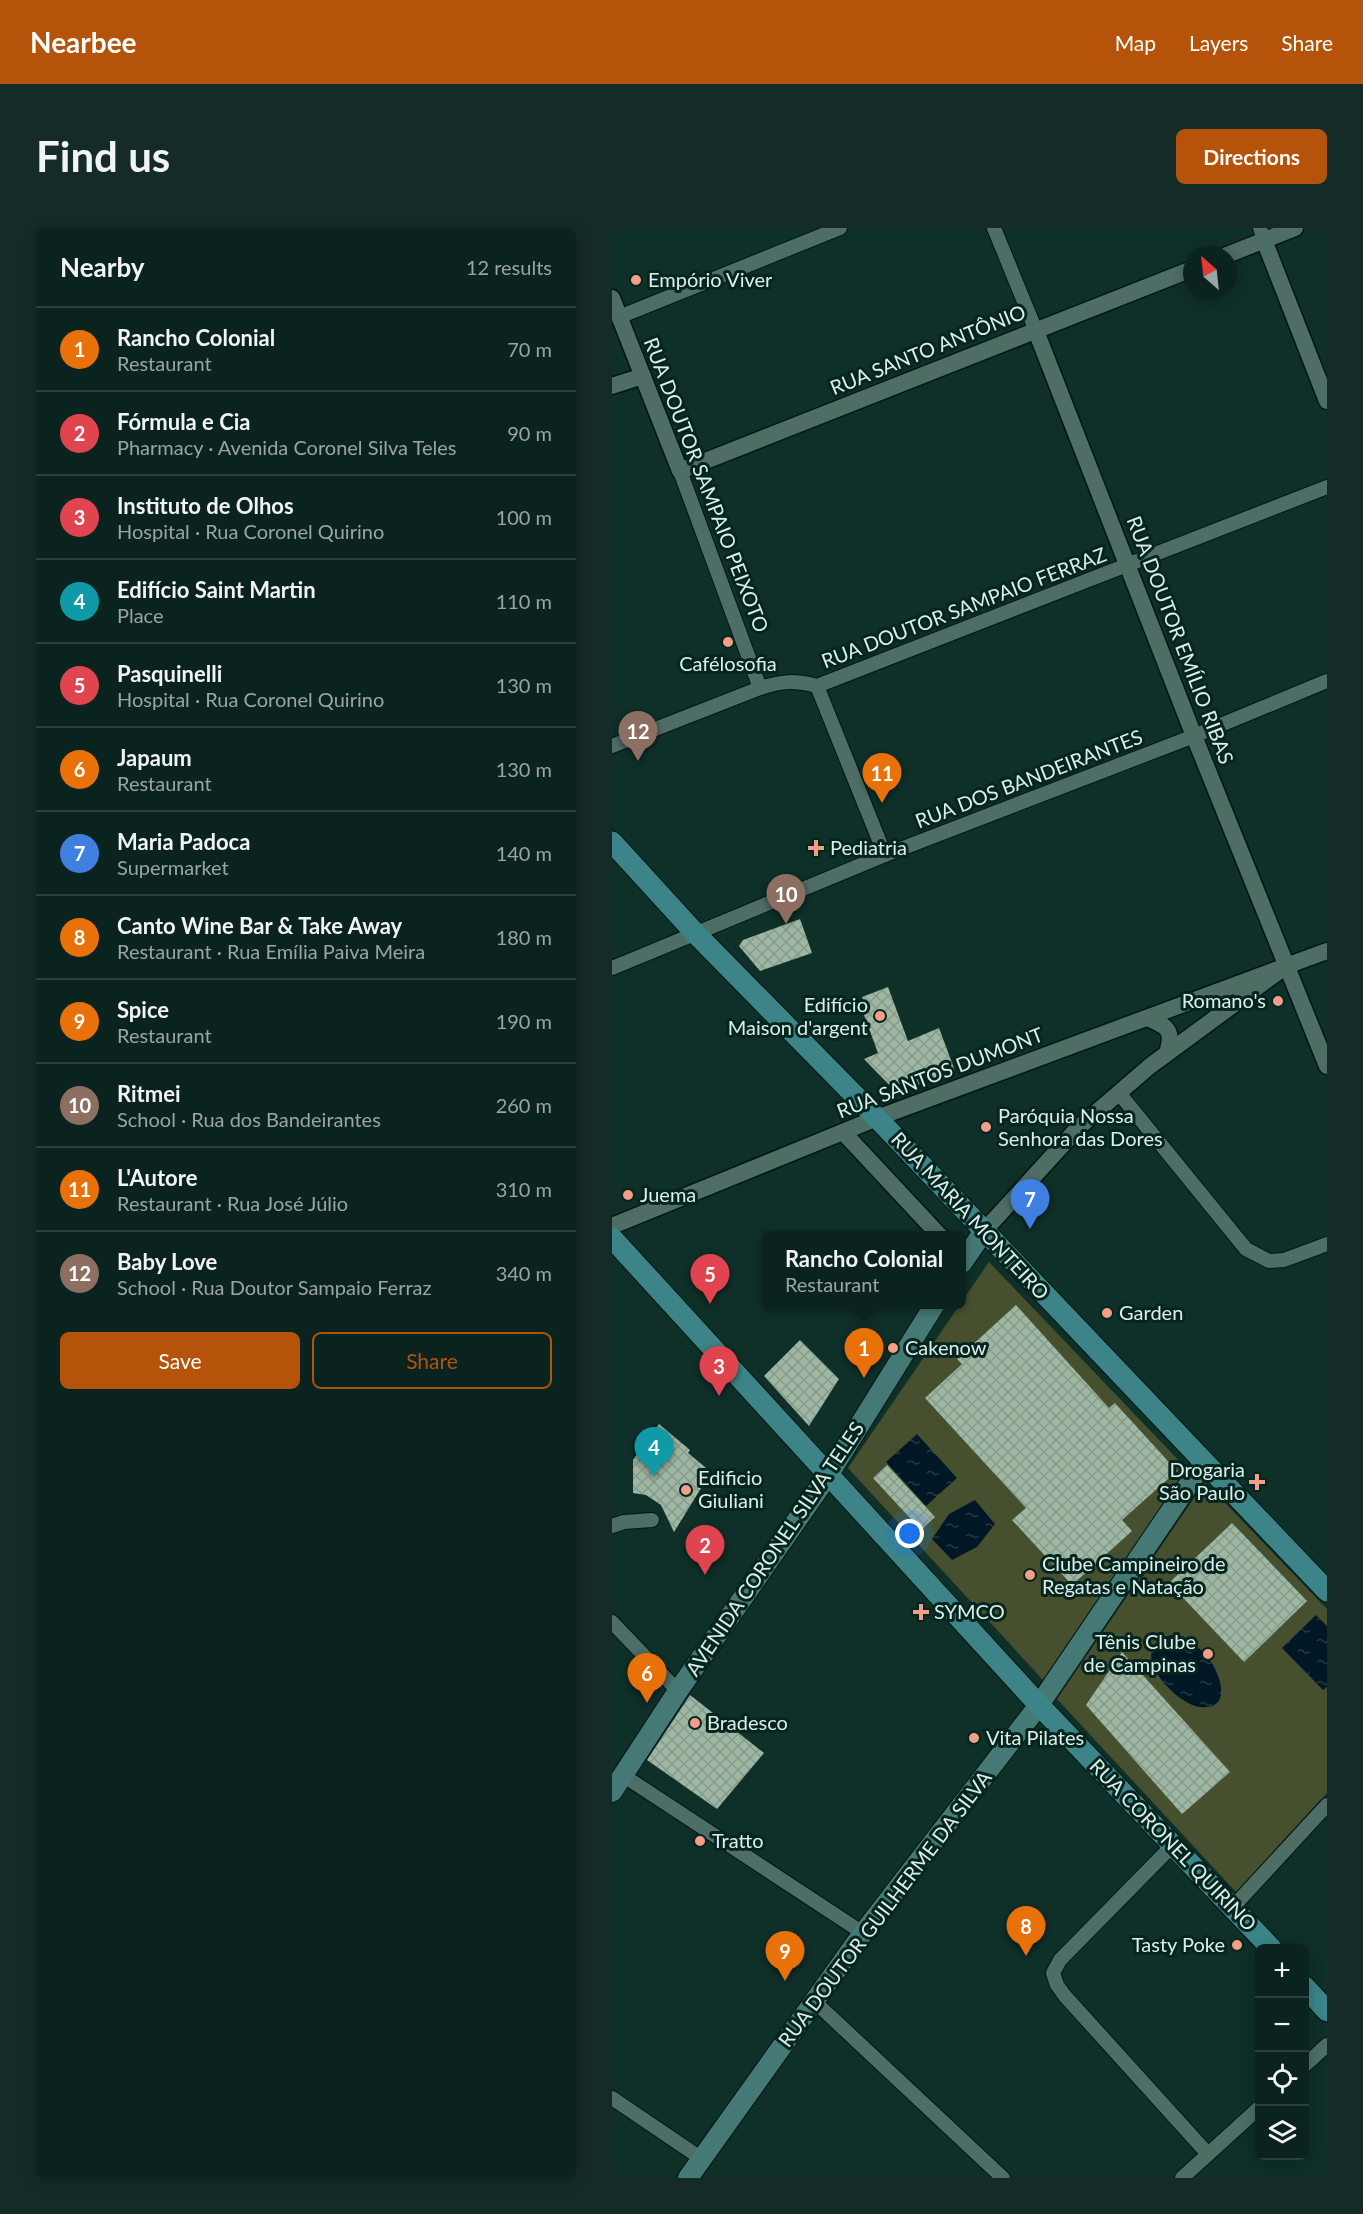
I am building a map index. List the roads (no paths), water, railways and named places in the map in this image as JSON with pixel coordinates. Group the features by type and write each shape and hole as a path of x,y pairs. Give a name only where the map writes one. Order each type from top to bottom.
{"main road":[{"name":"RUA MARIA MONTEIRO","path":"612,842 696,934 877,1118 1327,1591"},
{"path":"966,1256 984,1231"},
{"name":"RUA CORONEL QUIRINO","path":"612,1238 1039,1705 1267,1944"},
{"name":"AVENIDA CORONEL SILVA TELES","path":"617,1784 678,1691 829,1474 933,1309"},
{"name":"RUA DOUTOR GUILHERME DA SILVA","path":"688,2178 863,1933 1039,1705 1204,1462"},
{"path":"1309,1991 1327,2011"}],"street":[{"path":"619,317 840,228"},
{"name":"RUA DOUTOR EMÍLIO RIBAS","path":"994,228 1327,1066"},
{"path":"1237,249 1262,234 1295,228"},
{"path":"1262,234 1327,401"},
{"name":"RUA SANTO ANTÔNIO","path":"680,471 1183,273"},
{"name":"RUA DOUTOR SAMPAIO PEIXOTO","path":"612,298 680,471 760,688"},
{"path":"612,386 643,376"},
{"name":"RUA DOUTOR SAMPAIO FERRAZ","path":"612,746 760,688 790,681 817,686 1327,487"},
{"name":"RUA DOS BANDEIRANTES","path":"612,968 885,855 1194,736 1327,681"},
{"path":"817,686 885,855"},
{"path":"984,1231 1078,1128 1167,1053 1286,966 1327,951"},
{"name":"RUA SANTOS DUMONT","path":"612,1226 877,1118 1286,966"},
{"path":"1147,1018 1157,1022 1168,1032 1171,1039 1167,1053"},
{"path":"1119,1093 1246,1249 1269,1261 1284,1260 1327,1244"},
{"path":"843,1132 935,1231"},
{"path":"612,1526 624,1522 652,1520"},
{"path":"612,1622 678,1691"},
{"path":"617,1784 863,1933"},
{"path":"1233,1906 1327,1804"},
{"path":"1173,1845 1060,1960 1053,1973 1056,1985 1065,1996 1208,2154"},
{"path":"814,2001 1003,2178"},
{"path":"1309,2062 1327,2045"},
{"path":"612,2098 702,2159"},
{"path":"1182,2178 1255,2112"}],"water":[{"path":"917,1434 957,1478 926,1506 886,1462"},
{"path":"975,1500 995,1524 977,1547 952,1560 932,1539 949,1514"},
{"path":"1316,1615 1327,1626 1327,1687 1323,1690 1282,1648"},
{"path":"1171,1635 1197,1647 1213,1664 1221,1684 1221,1694 1212,1706 1200,1707 1190,1704 1179,1697 1158,1676 1152,1652 1157,1642"}],"place":[{"name":"Empório Viver","path":"636,280"},
{"name":"Cafélosofia","path":"728,642"},
{"name":"Baby Love","path":"638,761"},
{"name":"L'Autore","path":"882,803"},
{"name":"Pediatria","path":"816,848"},
{"name":"Ritmei","path":"786,924"},
{"name":"Romano's","path":"1278,1001"},
{"name":"Edifício Maison d'argent","path":"880,1016"},
{"name":"Paróquia Nossa Senhora das Dores","path":"986,1127"},
{"name":"Juema","path":"628,1195"},
{"name":"Maria Padoca","path":"1030,1229"},
{"name":"Pasquinelli","path":"710,1304"},
{"name":"Garden","path":"1107,1313"},
{"name":"Cakenow","path":"893,1348"},
{"name":"Rancho Colonial","path":"864,1378"},
{"name":"Instituto de Olhos","path":"719,1396"},
{"name":"Edifício Saint Martin","path":"654,1477"},
{"name":"Drogaria São Paulo","path":"1257,1482"},
{"name":"Edificio Giuliani","path":"686,1490"},
{"name":"Fórmula e Cia","path":"705,1575"},
{"name":"Clube Campineiro de Regatas e Natação","path":"1030,1575"},
{"name":"SYMCO","path":"921,1612"},
{"name":"Tênis Clube de Campinas","path":"1208,1654"},
{"name":"Japaum","path":"647,1703"},
{"name":"Bradesco","path":"695,1723"},
{"name":"Vita Pilates","path":"974,1738"},
{"name":"Tratto","path":"700,1841"},
{"name":"Tasty Poke","path":"1237,1945"},
{"name":"Canto Wine Bar & Take Away","path":"1026,1956"},
{"name":"Spice","path":"785,1981"}]}
